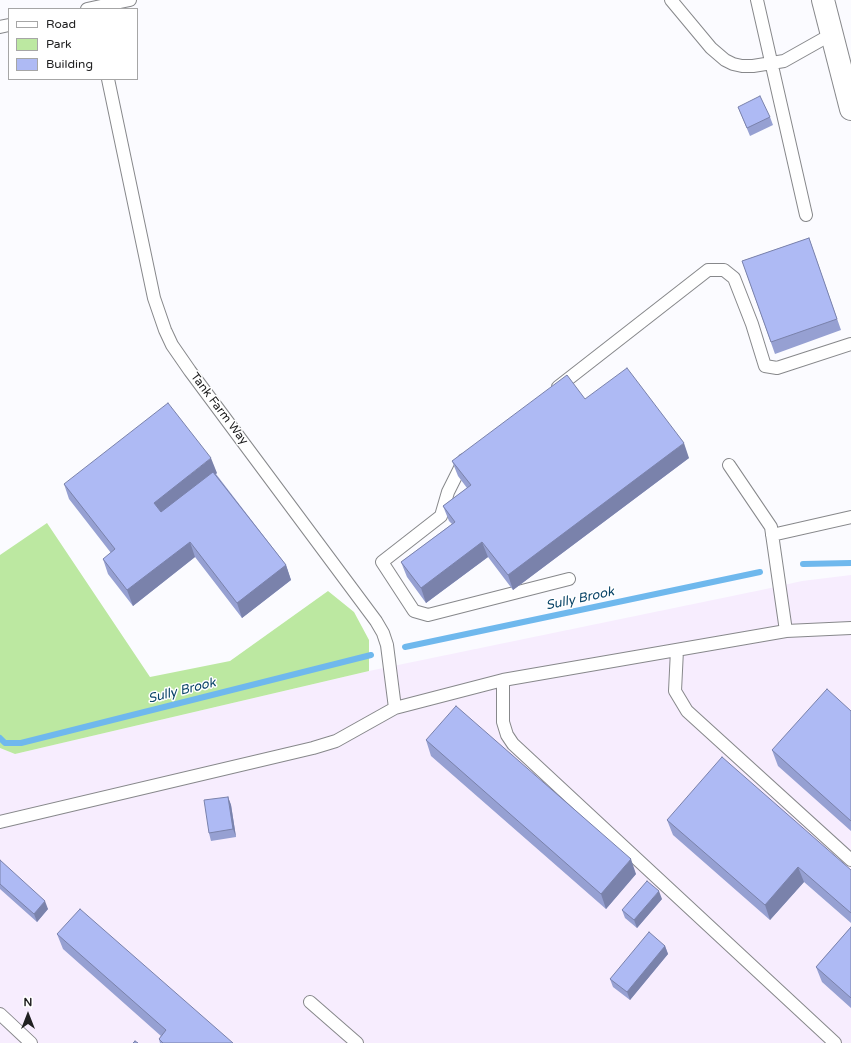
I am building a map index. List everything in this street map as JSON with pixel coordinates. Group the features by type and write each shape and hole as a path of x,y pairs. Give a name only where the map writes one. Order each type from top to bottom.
{"main road":[{"path":"823,0 851,109"}],"lane":[{"path":"91,6 130,0"},
{"path":"671,0 711,48 725,60 742,66 753,66 784,61 832,34"},
{"path":"757,0 806,216"},
{"name":"Tank Farm Way","path":"108,80 154,298 165,330 172,345 190,371 376,621 383,633 387,645 395,708"},
{"path":"551,392 708,270 724,270 734,278 752,324 765,366 777,368 851,344"},
{"path":"476,451 464,461 448,492 441,516 382,562 414,611 428,615 569,579"},
{"path":"729,465 771,527 786,631"},
{"path":"772,535 851,517"},
{"path":"0,822 313,748 336,741 395,708 503,680 786,631 851,628"},
{"path":"677,650 675,691 687,711 851,860"},
{"path":"503,680 504,722 507,735 513,744 835,1043"},
{"path":"310,1002 358,1043"},
{"path":"0,1014 31,1043"}],"shaded area":[{"path":"851,575 851,880 728,772 770,920 804,882 851,923 851,1043 0,1043 0,748 15,754 369,671 802,581"}],"green space":[{"path":"47,523 150,677 230,661 328,591 354,612 369,640 369,671 15,754 0,748 0,555"}],"building":[{"path":"760,96 770,117 747,128 738,107"},
{"path":"809,238 837,319 771,342 742,261"},
{"path":"627,368 684,443 508,575 482,542 421,588 401,562 455,522 443,506 471,485 452,461 567,375 585,399"},
{"path":"168,403 211,458 154,503 161,512 213,472 286,565 237,603 190,542 127,590 103,559 115,549 64,484"},
{"path":"827,689 851,711 851,821 772,750"},
{"path":"456,706 631,859 601,894 426,740"},
{"path":"722,757 851,870 851,913 798,867 765,905 667,820"},
{"path":"228,797 233,829 209,833 204,800"},
{"path":"0,860 45,901 34,914 0,884"},
{"path":"647,881 659,891 634,920 622,910"},
{"path":"80,909 233,1043 163,1043 159,1039 166,1030 57,934"},
{"path":"851,927 851,998 816,967"},
{"path":"649,932 665,946 627,992 610,979"}],"waterway":[{"name":"Sully Brook","path":"803,564 851,563"},
{"name":"Sully Brook","path":"405,647 760,572"},
{"name":"Sully Brook","path":"0,738 5,743 21,743 371,655"}]}
